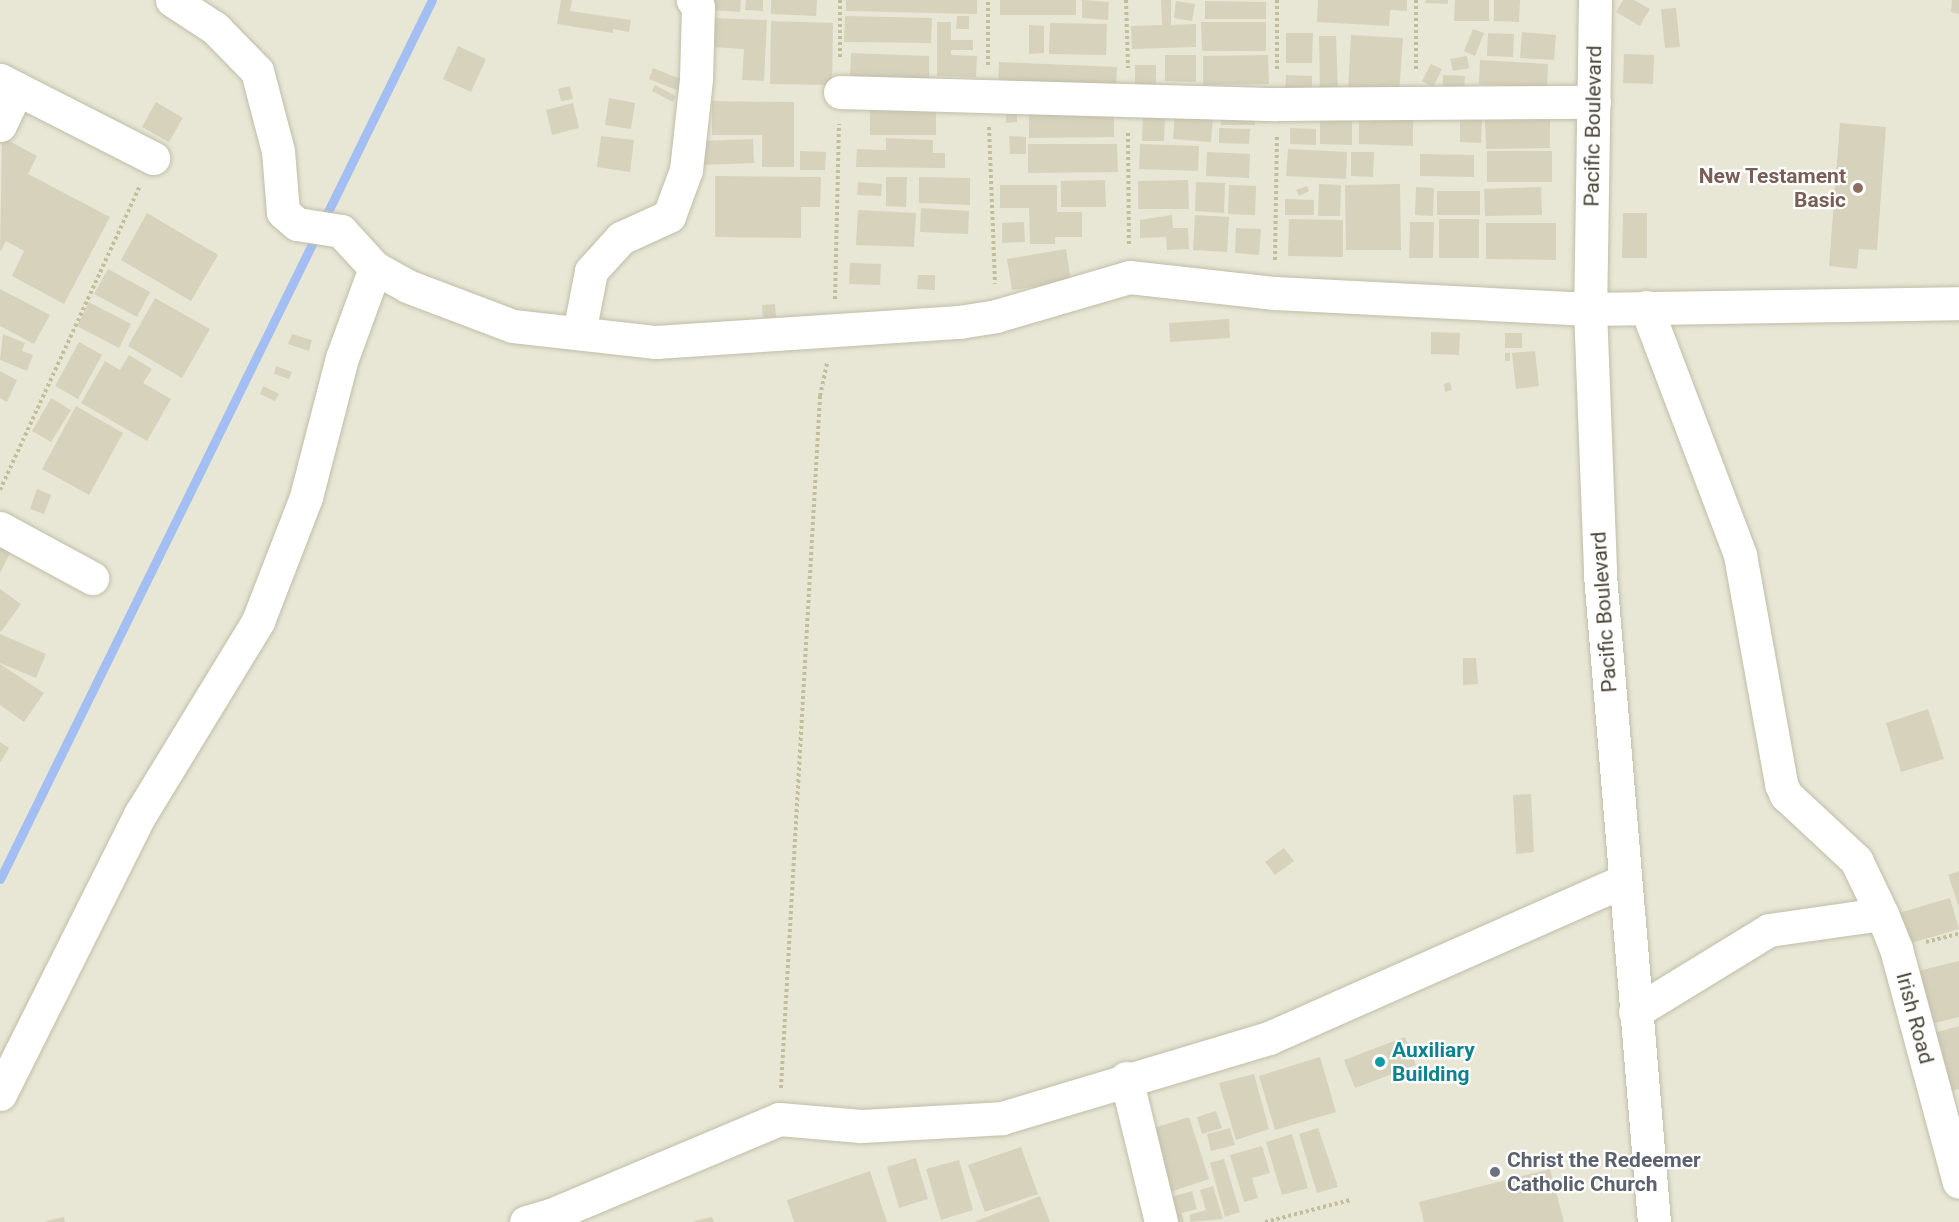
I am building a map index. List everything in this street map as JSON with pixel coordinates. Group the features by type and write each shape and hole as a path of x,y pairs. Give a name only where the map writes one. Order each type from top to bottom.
{"street":[{"path":"172,0 215,28 256,71 278,151 283,212 297,225 342,231 375,268 407,286 513,326 656,342 959,322 996,316 1129,277 1275,293 1590,309 1959,303 1959,296"},
{"path":"579,333 591,271 621,238 669,216 686,170 696,79 698,7 693,0"},
{"name":"Pacific Boulevard","path":"1595,0 1590,309 1601,599 1623,880 1654,1222"},
{"path":"0,125 9,84 153,158"},
{"path":"840,92 988,94 1128,101 1277,104 1594,102"},
{"path":"0,1094 141,813 258,621 306,498 342,358 375,268"},
{"name":"Irish Road","path":"1646,307 1740,555 1781,784 1786,795 1856,860 1882,914 1896,949 1959,1182"},
{"path":"0,528 92,578"},
{"path":"543,1220 779,1119 861,1126 1002,1118 1126,1078 1269,1038 1623,880"},
{"path":"1635,1012 1769,930 1882,914"},
{"path":"1126,1078 1161,1222"}],"path":[{"path":"988,0 988,94 996,316"},
{"path":"1126,0 1129,277"},
{"path":"1275,293 1277,0"},
{"path":"1416,0 1417,104"},
{"path":"0,490 153,158"},
{"path":"779,1119 807,625"},
{"path":"1265,1222 1350,1200"}],"shaded area":[{"path":"0,0 1959,0 1959,1222 0,1222"}],"building":[{"path":"561,0 572,0 570,11 631,20 629,32 613,29 613,33 557,24"},
{"path":"713,0 741,0 740,12 712,10"},
{"path":"746,0 763,0 763,11 745,10"},
{"path":"771,0 817,0 816,16 771,14"},
{"path":"846,0 977,0 977,14 846,11"},
{"path":"1000,0 1076,0 1076,15 1000,15"},
{"path":"1082,0 1109,2 1108,20 1082,18"},
{"path":"1161,0 1171,0 1171,25 1196,24 1196,47 1132,49 1131,26 1162,25"},
{"path":"1318,0 1407,0 1407,11 1390,10 1389,26 1317,22"},
{"path":"1426,0 1448,0 1448,4 1425,3"},
{"path":"1455,0 1489,0 1489,21 1454,21"},
{"path":"1494,0 1520,0 1519,22 1494,21"},
{"path":"1623,0 1634,0 1650,9 1640,26 1616,12"},
{"path":"1952,0 1959,0 1959,14 1951,12"},
{"path":"1176,1 1195,4 1192,21 1174,18"},
{"path":"1205,1 1266,2 1266,19 1205,19"},
{"path":"1676,8 1680,47 1665,48 1661,9"},
{"path":"845,16 932,18 931,43 844,42"},
{"path":"957,16 969,16 969,29 956,29"},
{"path":"711,18 767,20 764,81 742,80 744,49 711,47"},
{"path":"771,21 833,23 832,85 770,84"},
{"path":"937,22 951,22 951,40 973,40 973,50 951,50 951,55 977,56 976,77 937,76"},
{"path":"1201,22 1266,22 1266,51 1202,51"},
{"path":"1050,23 1107,24 1106,55 1049,54"},
{"path":"1029,25 1044,26 1044,53 1029,54"},
{"path":"1473,29 1484,33 1475,56 1464,51"},
{"path":"1522,32 1556,35 1554,60 1520,58"},
{"path":"1286,33 1313,33 1312,63 1286,63"},
{"path":"1488,33 1514,34 1513,57 1487,56"},
{"path":"1351,35 1403,38 1399,94 1348,91"},
{"path":"1319,36 1336,36 1338,92 1320,92"},
{"path":"458,46 486,59 471,92 443,79"},
{"path":"851,53 929,56 929,80 850,77"},
{"path":"1624,54 1654,55 1653,84 1623,83"},
{"path":"1165,55 1196,55 1196,82 1165,81"},
{"path":"1268,55 1269,84 1203,85 1203,56"},
{"path":"1467,56 1469,68 1453,71 1450,59"},
{"path":"1480,60 1548,64 1547,89 1479,84"},
{"path":"999,62 1117,67 1116,90 998,85"},
{"path":"1431,64 1442,69 1433,87 1422,81"},
{"path":"1135,65 1156,65 1156,90 1135,91"},
{"path":"653,68 683,80 679,91 649,79"},
{"path":"1286,75 1312,76 1312,99 1285,99"},
{"path":"1443,75 1465,76 1464,88 1443,87"},
{"path":"655,85 676,96 673,102 652,91"},
{"path":"570,86 573,99 561,101 558,89"},
{"path":"609,98 635,103 631,129 605,125"},
{"path":"712,101 794,102 794,167 762,167 762,135 712,135"},
{"path":"156,102 183,118 169,142 142,127"},
{"path":"573,103 579,128 552,135 546,110"},
{"path":"870,103 936,105 936,135 870,135"},
{"path":"1029,106 1114,106 1114,137 1029,138"},
{"path":"1175,112 1213,115 1211,142 1173,139"},
{"path":"1221,112 1256,113 1255,125 1221,125"},
{"path":"1006,114 1017,114 1017,122 1006,123"},
{"path":"1143,115 1165,115 1164,141 1142,141"},
{"path":"1320,115 1352,116 1352,145 1320,144"},
{"path":"1359,116 1413,118 1413,146 1359,144"},
{"path":"1550,116 1550,148 1486,149 1485,117"},
{"path":"1460,117 1482,118 1481,143 1460,142"},
{"name":"New Testament Basic","path":"1840,123 1886,127 1877,250 1859,249 1857,269 1829,266"},
{"path":"1219,128 1250,129 1249,144 1219,143"},
{"path":"1290,128 1316,129 1316,145 1290,144"},
{"path":"601,136 634,140 630,172 597,167"},
{"path":"1009,136 1026,137 1026,154 1010,154"},
{"path":"2,137 37,156 28,174 110,217 64,304 12,276 24,251 6,241 0,252"},
{"path":"886,138 933,140 933,153 945,153 945,168 856,167 857,149 886,150"},
{"path":"753,139 754,163 702,165 702,141"},
{"path":"1028,144 1117,144 1118,172 1028,173"},
{"path":"1140,144 1199,146 1198,171 1139,169"},
{"path":"1288,149 1347,152 1346,179 1286,176"},
{"path":"800,151 826,152 825,170 800,170"},
{"path":"1487,151 1552,151 1552,182 1487,182"},
{"path":"1207,152 1250,154 1249,178 1206,176"},
{"path":"1351,152 1374,152 1373,177 1351,176"},
{"path":"1420,154 1474,155 1474,177 1420,176"},
{"path":"715,176 821,177 820,207 801,207 801,238 715,237"},
{"path":"886,177 907,177 906,207 886,206"},
{"path":"919,177 970,178 970,205 919,203"},
{"path":"1105,180 1106,207 1061,207 1061,181"},
{"path":"1188,180 1189,209 1138,209 1138,181"},
{"path":"858,182 882,184 881,196 857,195"},
{"path":"1196,182 1225,183 1224,213 1195,211"},
{"path":"1319,184 1341,185 1340,216 1318,216"},
{"path":"1400,184 1401,250 1346,250 1345,185"},
{"path":"1000,185 1057,185 1057,212 1082,212 1082,237 1055,237 1055,244 1030,244 1029,208 1000,208"},
{"path":"1229,185 1256,186 1255,215 1228,214"},
{"path":"1307,186 1309,191 1299,196 1296,190"},
{"path":"1416,187 1434,188 1433,216 1415,215"},
{"path":"1541,187 1542,215 1485,216 1484,189"},
{"path":"1437,191 1480,191 1480,215 1437,215"},
{"path":"1285,199 1314,200 1314,215 1285,215"},
{"path":"921,208 969,211 968,234 920,232"},
{"path":"858,210 916,213 914,247 856,245"},
{"path":"147,213 218,255 191,301 121,260"},
{"path":"1623,213 1647,213 1647,258 1622,258"},
{"path":"1172,215 1173,228 1188,228 1189,249 1167,250 1166,237 1140,238 1140,220"},
{"path":"1195,215 1229,217 1227,252 1193,250"},
{"path":"1289,219 1343,220 1343,257 1288,256"},
{"path":"1439,219 1479,219 1479,258 1439,258"},
{"path":"1024,222 1025,242 1002,243 1002,223"},
{"path":"1410,222 1434,222 1433,258 1409,258"},
{"path":"1486,223 1556,223 1556,260 1486,259"},
{"path":"1236,228 1261,229 1259,255 1235,253"},
{"path":"1066,249 1071,281 1012,290 1007,259"},
{"path":"850,263 881,264 880,285 849,284"},
{"path":"108,269 150,292 137,317 94,294"},
{"path":"918,275 935,275 935,290 917,289"},
{"path":"0,289 50,315 34,344 0,326"},
{"path":"155,298 210,329 182,378 128,346"},
{"path":"89,302 131,324 119,348 77,326"},
{"path":"775,304 776,317 763,318 762,305"},
{"path":"1229,319 1230,338 1170,342 1169,323"},
{"path":"1431,332 1460,333 1459,355 1431,354"},
{"path":"1505,333 1522,333 1522,348 1505,348"},
{"path":"3,334 25,343 22,351 33,355 27,371 0,360"},
{"path":"292,334 312,340 309,351 288,344"},
{"path":"79,342 102,355 78,399 55,386"},
{"path":"1535,351 1539,386 1516,389 1512,353"},
{"path":"1505,353 1510,353 1510,361 1505,361"},
{"path":"129,355 152,369 143,383 171,399 147,441 81,403 105,361 120,370"},
{"path":"276,366 292,372 289,379 274,374"},
{"path":"0,371 17,380 7,402 0,398"},
{"path":"1450,382 1452,390 1445,392 1444,384"},
{"path":"263,386 279,394 275,401 260,394"},
{"path":"51,398 71,410 51,442 32,431"},
{"path":"76,406 123,433 89,495 42,469"},
{"path":"37,489 51,495 44,514 30,509"},
{"path":"0,537 15,543 0,573"},
{"path":"0,589 21,604 1,632 0,631"},
{"path":"0,634 46,654 36,678 0,663"},
{"path":"1463,658 1476,658 1478,684 1463,685"},
{"path":"0,664 44,693 24,722 0,705"},
{"path":"1928,709 1944,759 1901,772 1886,723"},
{"path":"0,742 9,748 0,763"},
{"path":"1531,794 1534,852 1516,854 1513,795"},
{"path":"1284,848 1294,861 1275,875 1265,862"},
{"path":"1959,871 1959,907 1948,875"},
{"path":"1950,898 1959,929 1901,946 1892,915"},
{"path":"1959,961 1959,1017 1931,1024 1918,971"},
{"path":"1959,1026 1959,1089 1949,1092 1934,1033"},
{"name":"Auxiliary Building","path":"1405,1037 1416,1065 1355,1088 1344,1060"},
{"path":"1320,1057 1336,1112 1275,1130 1259,1076"},
{"path":"1254,1074 1269,1129 1236,1140 1219,1083"},
{"path":"1216,1111 1222,1128 1202,1134 1197,1117"},
{"path":"1189,1117 1209,1179 1161,1195 1141,1132"},
{"path":"1230,1128 1235,1145 1211,1151 1207,1134"},
{"path":"1318,1128 1338,1187 1317,1193 1299,1134"},
{"path":"1292,1134 1308,1188 1282,1195 1266,1142"},
{"path":"1262,1146 1270,1173 1252,1178 1258,1198 1244,1202 1230,1155"},
{"path":"1021,1147 1038,1194 985,1212 968,1165"},
{"path":"916,1158 928,1199 899,1208 887,1167"},
{"path":"1224,1159 1240,1212 1225,1217 1210,1163"},
{"path":"959,1160 973,1210 941,1220 926,1169"},
{"path":"1550,1169 1564,1222 1424,1222 1419,1202"},
{"path":"870,1171 887,1222 794,1222 787,1200"},
{"path":"1213,1186 1223,1219 1191,1222 1189,1215 1206,1210 1200,1190"},
{"path":"1192,1191 1197,1209 1182,1213 1184,1222 1163,1222 1158,1201"},
{"path":"1040,1196 1050,1222 974,1222"},
{"path":"64,1217 65,1222 46,1222 46,1221"},
{"path":"712,1217 714,1222 694,1222 694,1221"}],"waterway":[{"path":"0,879 432,0"}],"place":[{"name":"New Testament Basic","path":"1858,188"},
{"name":"Auxiliary Building","path":"1380,1062"},
{"name":"Christ the Redeemer Catholic Church","path":"1495,1172"}]}
